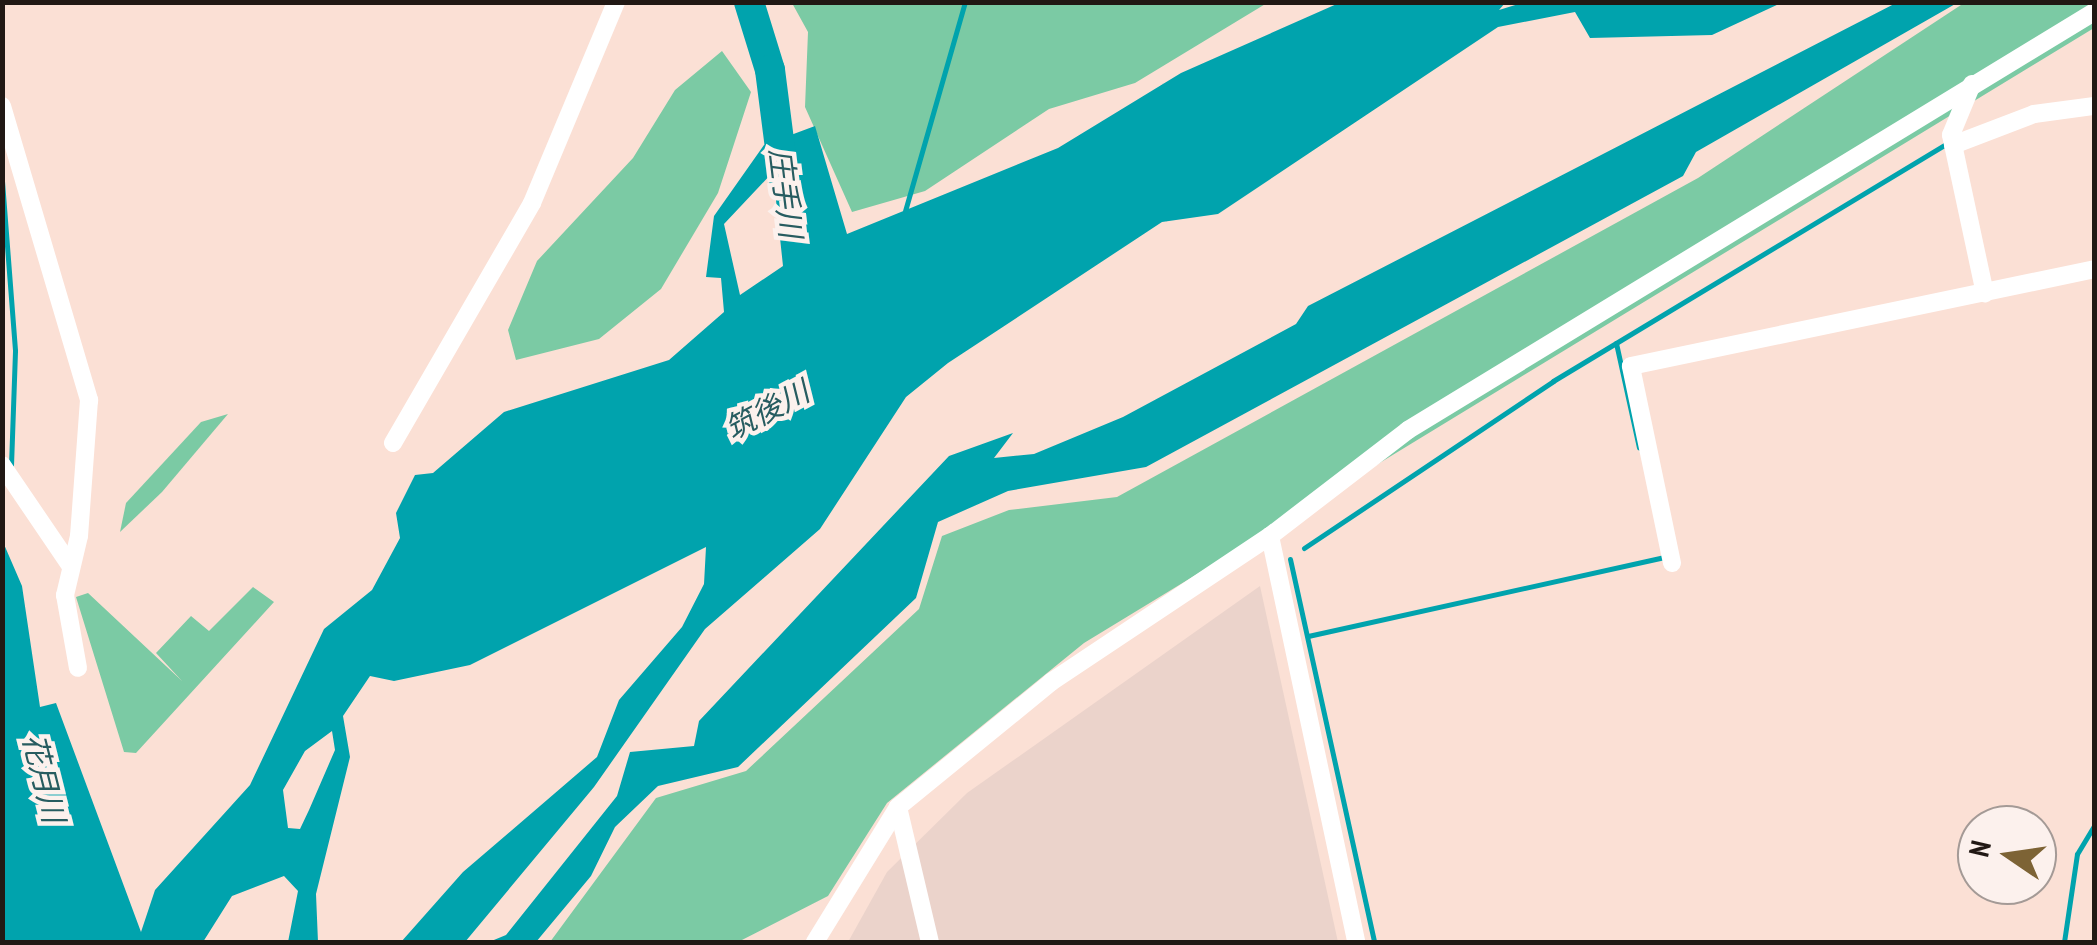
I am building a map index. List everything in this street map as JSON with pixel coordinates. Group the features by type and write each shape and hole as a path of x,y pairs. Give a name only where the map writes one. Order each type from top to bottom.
{"street":[{"path":"394,443 532,203 616,2"},
{"path":"815,942 898,808 1051,682 1270,536 1408,430 2094,12"},
{"path":"1972,84 1952,140 1984,292"},
{"path":"2,106 89,400 64,595 78,668"},
{"path":"1952,140 2034,114 2094,106"},
{"path":"1672,563 1631,366 2094,269"},
{"path":"2,465 70,565"},
{"path":"1270,536 1356,942"},
{"path":"898,808 930,942"}],"shaded area":[{"path":"1260,586 1338,942 848,942 887,872 967,793"}],"green space":[{"path":"792,3 1267,3 1135,83 1049,109 925,191 852,212 805,107 808,32"},
{"path":"1964,3 2094,3 2094,28 1084,643 887,803 828,896 738,942 550,942 656,798 746,771 919,609 942,536 1009,510 1117,497 1698,178"},
{"path":"722,51 751,92 718,193 661,289 599,339 516,360 508,330 537,261 633,158 675,90"},
{"path":"228,414 162,492 120,532 126,503 201,422"},
{"path":"253,587 274,602 136,753 124,752 76,597 88,593 182,681 156,653 191,616 209,631"}],"water":[{"path":"1525,2 1781,3 1712,35 1590,38 1575,12 1498,27 1218,214 1162,222 948,363 906,397 820,529 705,629 594,787 465,942 401,942 463,872 597,757 619,700 682,627 704,584 706,547 470,665 394,681 370,676 343,716 350,757 316,894 318,942 288,942 298,891 284,876 232,896 203,942 3,942 3,542 22,586 40,707 56,703 141,932 155,890 250,785 324,629 372,590 400,538 396,513 415,475 433,473 504,412 669,360 724,312 721,278 706,277 714,216 764,145 815,126 847,234 1058,148 1181,73 1339,3 1505,3 1499,10","holes":["773,172 783,266 740,295 724,224","332,731 335,750 309,810 300,829 288,828 283,790 305,751"]},
{"path":"1896,3 1957,3 1696,152 1683,176 1146,467 1008,491 938,522 916,598 738,767 658,786 615,827 591,876 536,942 489,942 506,935 617,796 630,752 694,746 699,721 949,456 1013,433 994,458 1034,454 1123,417 1296,324 1308,306"}],"waterway":[{"name":"庄手川","path":"749,2 770,70 784,180"},
{"path":"905,211 965,2"},
{"path":"1304,548 1553,381 1949,142"},
{"path":"2,181 15,351 11,465"},
{"path":"1616,343 1639,448"},
{"path":"1308,636 1663,557"},
{"path":"1290,559 1374,942"},
{"path":"2064,942 2077,854 2094,826"}],"water label":[{"name":"筑後川","path":"767,410"},
{"name":"花月川","path":"44,778"}]}
